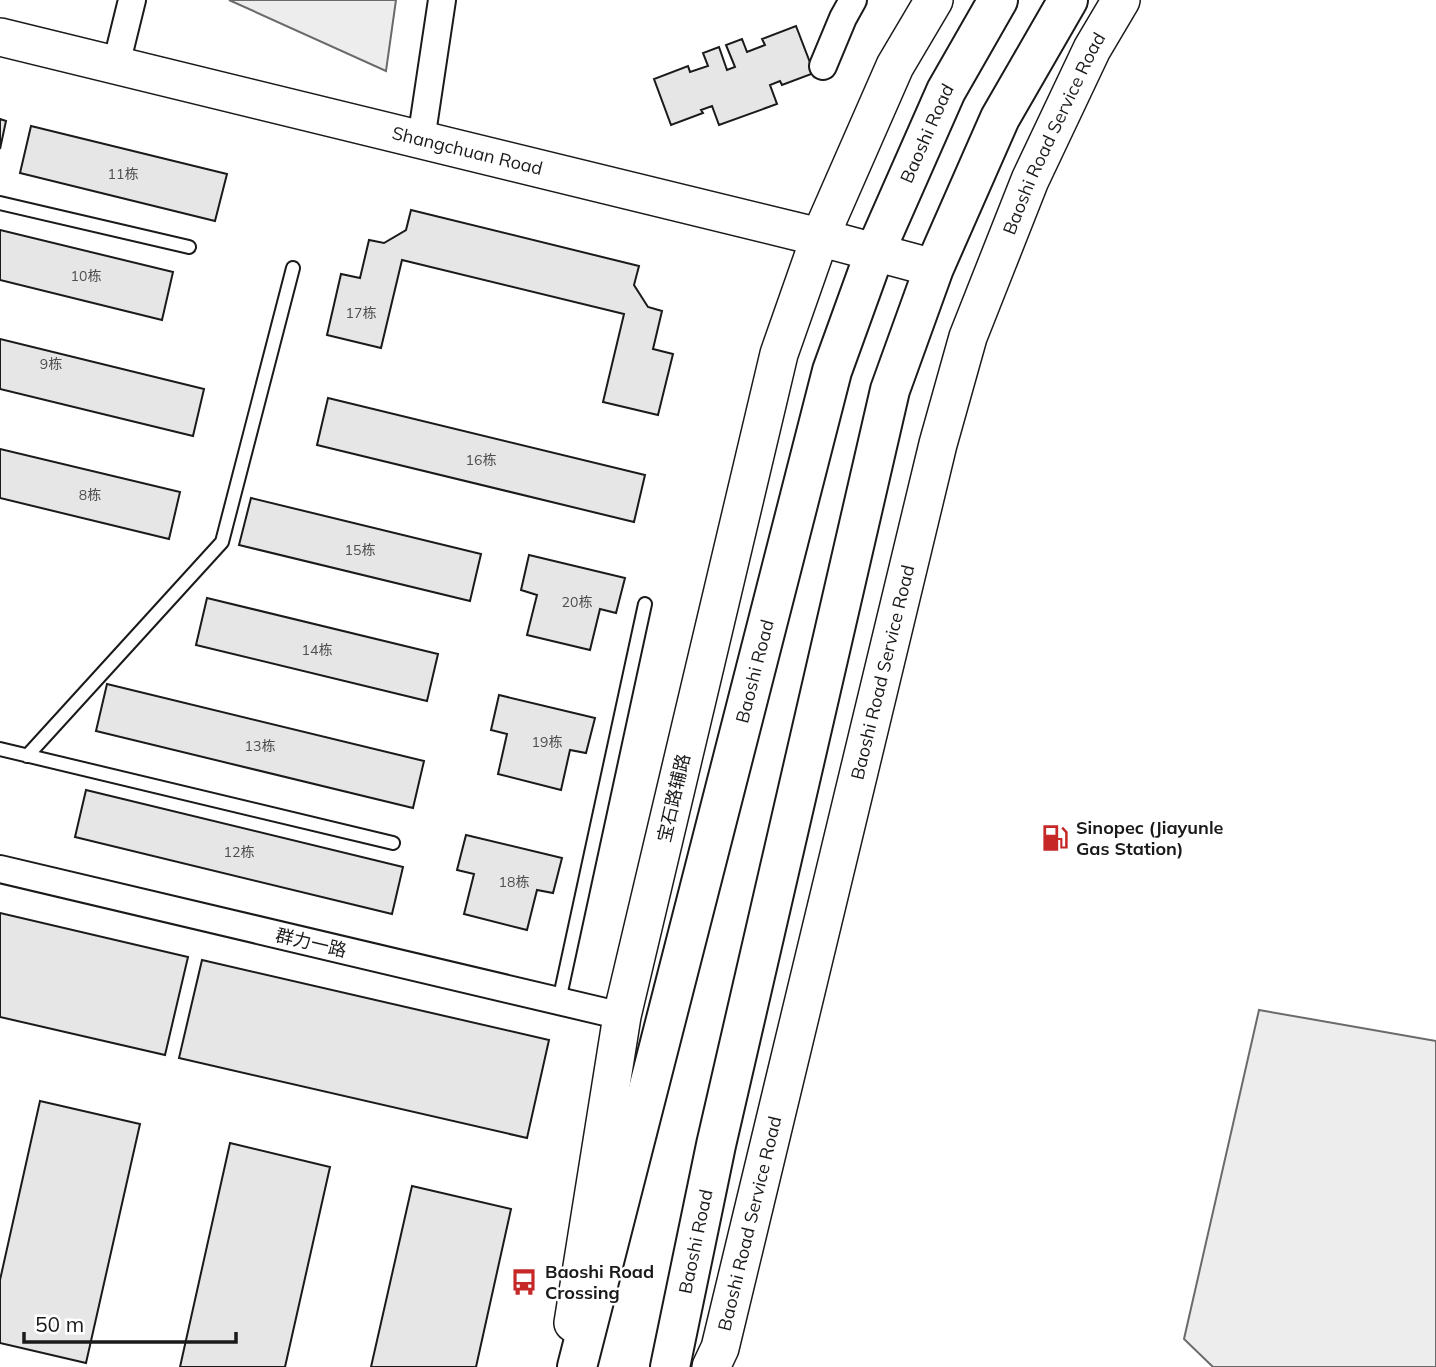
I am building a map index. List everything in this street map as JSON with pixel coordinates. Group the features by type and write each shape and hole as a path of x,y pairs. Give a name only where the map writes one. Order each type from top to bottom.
{"main road":[{"path":"820,237 895,66 934,0"},
{"name":"Baoshi Road","path":"578,1367 832,371 875,252 946,90 998,0"},
{"name":"Baoshi Road","path":"670,1367 716,1145 890,390 934,268 1000,118 1068,0"},
{"name":"Baoshi Road Service Road","path":"711,1367 720,1349 938,444 968,337 1030,180 1092,49 1121,0"},
{"name":"Shangchuan Road","path":"0,37 820,237 934,268"},
{"name":"宝石路辅路","path":"566,1367 622,1016 779,354 820,237"}],"street":[{"path":"116,65 132,0"},
{"path":"421,140 442,0"},
{"path":"823,66 853,0"},
{"name":"群力一路","path":"0,869 622,1016"}],"lane":[{"path":"0,203 188,247"},
{"path":"26,756 222,542 293,268"},
{"path":"559,1001 645,604"},
{"path":"0,749 393,843"}],"shaded area":[{"path":"229,0 396,0 386,71"},
{"path":"1259,1010 1436,1041 1436,1367 1213,1367 1184,1339"}],"building":[{"path":"796,26 814,73 782,85 780,81 770,85 777,104 719,125 712,106 701,110 703,113 671,125 654,79 688,66 690,72 708,66 703,53 719,47 727,70 735,67 726,45 742,39 747,52 765,45 762,39"},
{"path":"0,119 6,121 0,149"},
{"path":"31,126 227,174 215,221 20,173"},
{"path":"411,210 639,266 634,285 648,307 662,311 653,349 673,354 658,415 603,402 624,314 402,260 381,348 327,335 341,274 360,278 369,240 384,243 406,230"},
{"path":"0,230 173,272 162,320 0,280"},
{"path":"0,339 204,389 193,436 0,389"},
{"path":"328,398 645,475 634,522 317,445"},
{"path":"0,449 180,492 169,539 0,498"},
{"path":"251,498 481,554 470,601 239,545"},
{"path":"529,555 625,578 616,613 600,609 590,650 527,635 537,595 521,590"},
{"path":"207,598 438,654 427,701 196,645"},
{"path":"107,684 424,761 413,808 96,731"},
{"path":"499,695 595,718 586,753 570,750 561,790 498,774 507,734 491,730"},
{"path":"86,790 403,867 392,914 75,837"},
{"path":"466,835 562,858 553,893 537,890 527,930 464,914 474,874 457,870"},
{"path":"0,913 188,957 165,1055 0,1017"},
{"path":"202,960 549,1040 527,1138 179,1058"},
{"path":"40,1101 140,1124 86,1363 0,1343 0,1280"},
{"path":"230,1143 330,1167 285,1367 180,1367"},
{"path":"412,1186 511,1209 476,1367 371,1367"}],"place":[{"name":"Sinopec (Jiayunle Gas Station)","path":"1055,838"},
{"name":"Baoshi Road Crossing","path":"524,1282"}]}
